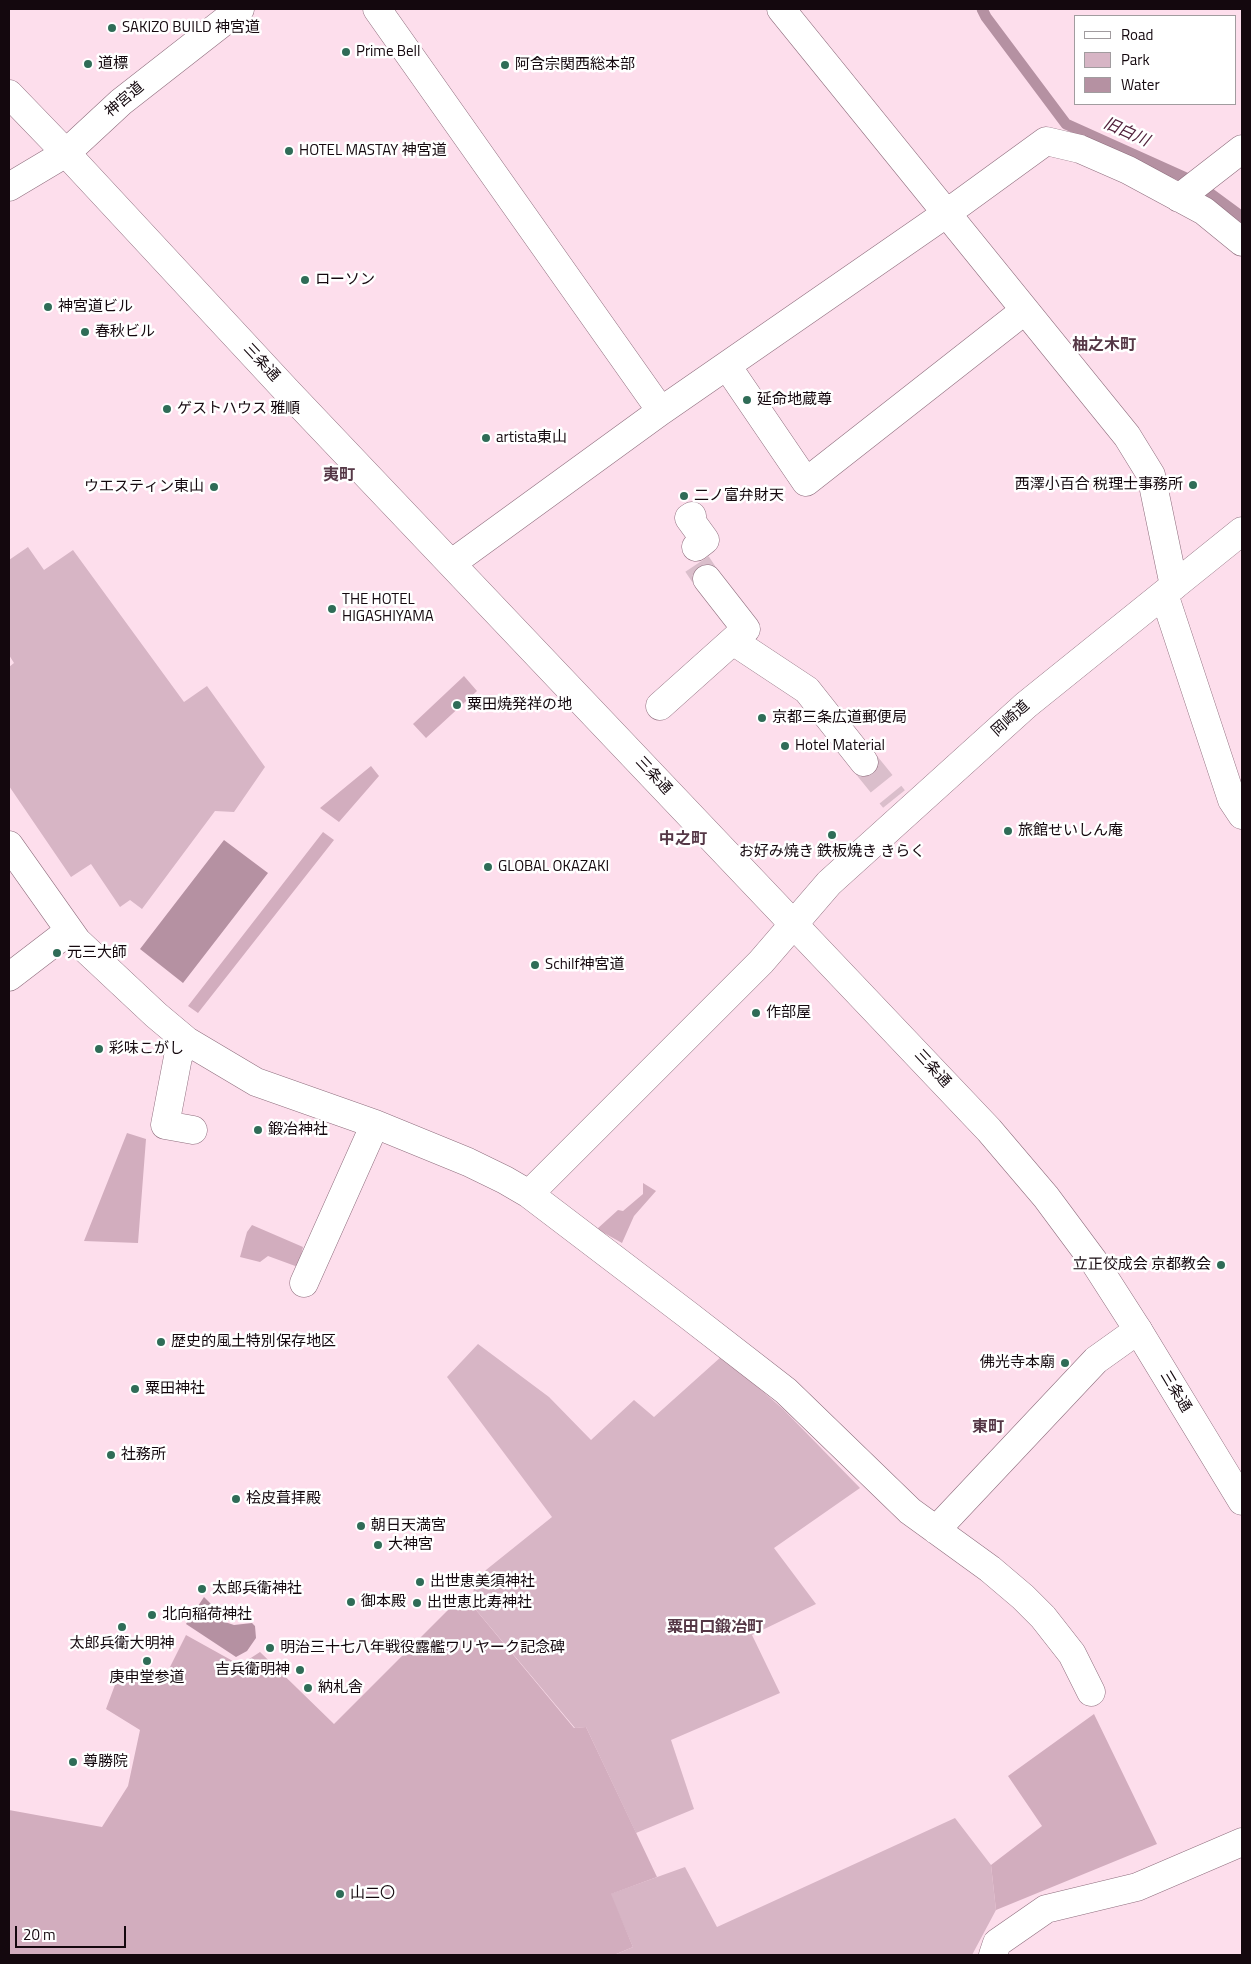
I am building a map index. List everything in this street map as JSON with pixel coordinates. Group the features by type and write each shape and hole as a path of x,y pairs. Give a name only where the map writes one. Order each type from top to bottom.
{"street":[{"name":"神宮道","path":"9,187 66,152 121,102 240,9"},
{"path":"377,9 661,411"},
{"path":"781,9 948,213 1024,311 1126,436 1151,475 1169,590 1232,800 1242,815"},
{"name":"三条通","path":"9,94 66,152 287,391 996,1137 1046,1198 1095,1264 1138,1330 1242,1501"},
{"path":"452,563 661,411 948,213 1046,141 1080,149 1128,170 1191,189 1204,211 1242,242"},
{"path":"1191,189 1242,150"},
{"path":"727,366 806,482 1024,311"},
{"path":"660,706 746,629 698,562 705,540 689,518 692,516"},
{"name":"岡崎道","path":"529,1194 761,962 829,883 900,806 1242,531"},
{"path":"733,641 807,690 864,762"},
{"path":"9,845 77,941 156,1016 187,1042 256,1082 375,1124 468,1162 505,1180 529,1194 688,1315 786,1392 910,1511 990,1569 1043,1617 1072,1654 1091,1692"},
{"path":"9,977 69,931"},
{"path":"187,1042 178,1057 165,1125 194,1130"},
{"path":"304,1283 375,1124"},
{"path":"936,1530 1096,1360 1138,1330"},
{"path":"994,1955 997,1943 1046,1909 1137,1887 1242,1842"}],"green space":[{"path":"28,547 44,570 73,550 184,702 207,686 265,767 234,812 215,811 142,909 130,900 120,907 91,864 71,877 9,786 9,667 14,663 9,655 9,560"},
{"path":"478,1344 549,1397 591,1440 634,1400 654,1417 722,1356 783,1409 860,1488 774,1548 816,1604 752,1635 780,1693 671,1740 694,1809 636,1833 586,1727 575,1728 471,1604 476,1578 552,1517 447,1377"},
{"path":"955,1818 991,1865 996,1910 972,1955 614,1955 633,1947 610,1894 685,1867 717,1927"}],"shaded area":[{"path":"464,676 477,691 426,738 413,724"},
{"path":"371,766 379,776 339,822 320,808"},
{"path":"323,832 334,840 198,1013 188,1006"},
{"path":"127,1133 146,1139 138,1243 84,1241"},
{"path":"643,1183 656,1191 634,1216 622,1243 597,1229 618,1210 623,1211 643,1194"},
{"path":"252,1225 303,1247 298,1267 268,1256 260,1262 240,1257 247,1232"},
{"path":"471,1604 574,1728 586,1727 657,1877 611,1894 633,1947 614,1955 9,1955 9,1810 102,1827 128,1786 140,1730 106,1709 119,1674 155,1678 167,1673 186,1635 240,1665 260,1652 334,1724 451,1607"},
{"path":"1094,1714 1157,1844 996,1910 991,1865 1042,1826 1008,1776"}],"water":[{"path":"224,840 268,873 183,983 140,949"},
{"path":"204,1597 225,1622 234,1625 252,1623 255,1626 256,1638 247,1651 236,1657 186,1624"}],"waterway":[{"name":"旧白川","path":"982,9 1066,124 1186,178 1242,217"}],"tunnel":[{"path":"697,564 707,579"},
{"path":"864,762 894,799"}],"place":[{"name":"SAKIZO BUILD 神宮道","path":"112,28"},
{"name":"Prime Bell","path":"346,52"},
{"name":"道標","path":"88,64"},
{"name":"阿含宗関西総本部","path":"505,65"},
{"name":"HOTEL MASTAY 神宮道","path":"289,151"},
{"name":"ローソン","path":"305,280"},
{"name":"神宮道ビル","path":"48,307"},
{"name":"春秋ビル","path":"85,332"},
{"name":"延命地蔵尊","path":"747,400"},
{"name":"ゲストハウス 雅順","path":"167,409"},
{"name":"artista東山","path":"486,438"},
{"name":"西澤小百合 税理士事務所","path":"1193,485"},
{"name":"ウエスティン東山","path":"214,487"},
{"name":"二ノ富弁財天","path":"684,496"},
{"name":"THE HOTEL HIGASHIYAMA","path":"332,609"},
{"name":"粟田焼発祥の地","path":"457,705"},
{"name":"京都三条広道郵便局","path":"762,718"},
{"name":"Hotel Material","path":"785,746"},
{"name":"旅館せいしん庵","path":"1008,831"},
{"name":"お好み焼き 鉄板焼き きらく","path":"832,835"},
{"name":"GLOBAL OKAZAKI","path":"488,867"},
{"name":"元三大師","path":"57,953"},
{"name":"Schilf神宮道","path":"535,965"},
{"name":"作部屋","path":"756,1013"},
{"name":"彩味こがし","path":"99,1049"},
{"name":"鍛冶神社","path":"258,1130"},
{"name":"立正佼成会 京都教会","path":"1221,1265"},
{"name":"歴史的風土特別保存地区","path":"161,1342"},
{"name":"佛光寺本廟","path":"1065,1363"},
{"name":"粟田神社","path":"135,1389"},
{"name":"社務所","path":"111,1455"},
{"name":"桧皮葺拝殿","path":"236,1499"},
{"name":"朝日天満宮","path":"361,1526"},
{"name":"大神宮","path":"378,1545"},
{"name":"出世恵美須神社","path":"420,1582"},
{"name":"太郎兵衛神社","path":"202,1589"},
{"name":"御本殿","path":"351,1602"},
{"name":"出世恵比寿神社","path":"417,1603"},
{"name":"北向稲荷神社","path":"152,1615"},
{"name":"太郎兵衛大明神","path":"122,1627"},
{"name":"明治三十七八年戦役露艦ワリヤーク記念碑","path":"270,1648"},
{"name":"庚申堂参道","path":"147,1661"},
{"name":"吉兵衛明神","path":"300,1670"},
{"name":"納札舎","path":"308,1688"},
{"name":"尊勝院","path":"73,1762"},
{"name":"山二〇","path":"340,1894"}],"district":[{"name":"柚之木町","path":"1104,346"},
{"name":"夷町","path":"339,476"},
{"name":"中之町","path":"683,840"},
{"name":"東町","path":"988,1428"},
{"name":"粟田口鍛冶町","path":"715,1628"}]}
